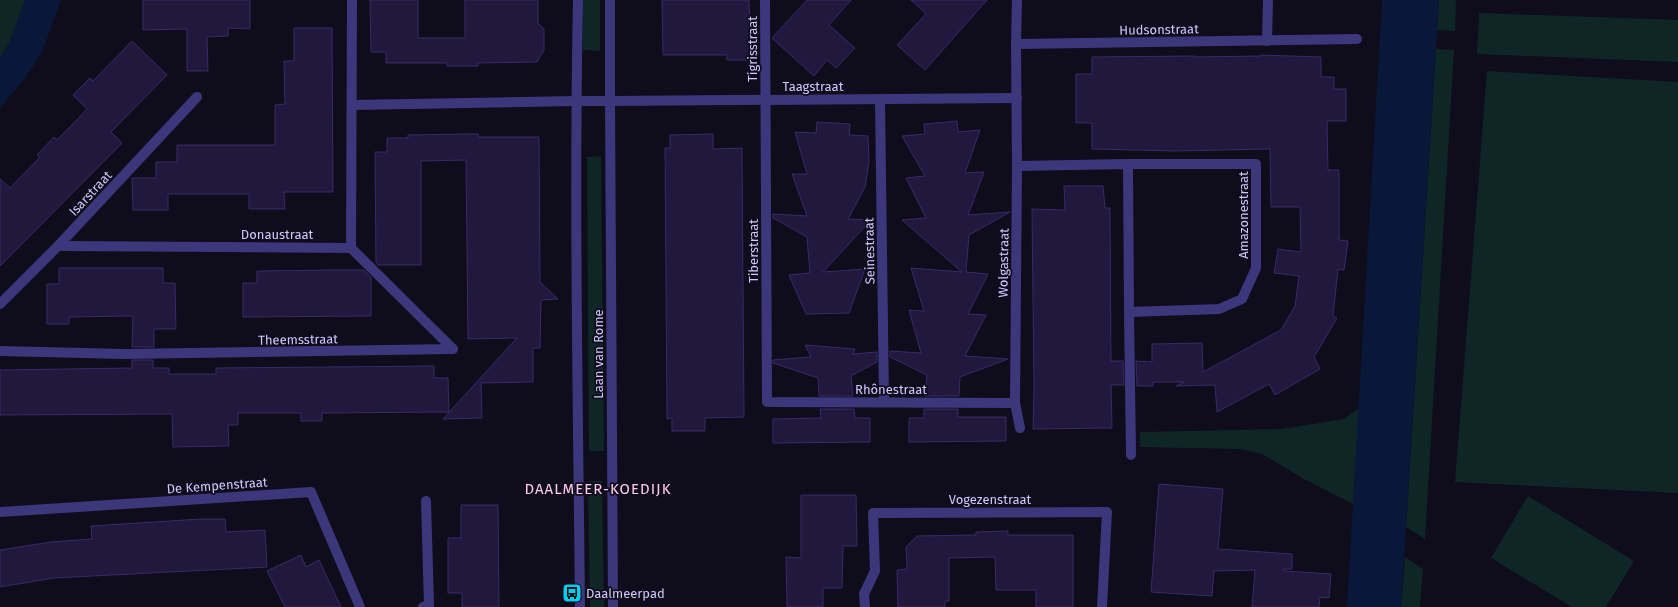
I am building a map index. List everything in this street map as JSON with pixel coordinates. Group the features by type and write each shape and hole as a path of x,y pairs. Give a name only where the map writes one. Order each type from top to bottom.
{"street":[{"path":"352,0 352,248"},
{"name":"Laan van Rome","path":"578,0 576,101 577,459 580,607"},
{"name":"Laan van Rome","path":"610,0 613,607"},
{"name":"Tigrisstraat","path":"765,0 765,99"},
{"path":"1017,0 1017,98"},
{"path":"1267,41 1268,0"},
{"name":"Hudsonstraat","path":"1016,44 1357,40"},
{"name":"Isarstraat","path":"0,304 58,246 197,97"},
{"name":"Taagstraat","path":"610,100 880,100 1017,98"},
{"name":"Wolgastraat","path":"1017,98 1015,403 1020,428"},
{"name":"Tiberstraat","path":"765,99 767,402"},
{"path":"352,105 610,100"},
{"name":"Seinestraat","path":"880,100 884,402"},
{"path":"1128,164 1131,455"},
{"name":"Amazonestraat","path":"1017,166 1256,164 1256,268 1242,299 1219,309 1129,312"},
{"name":"Donaustraat","path":"58,246 352,248"},
{"name":"Theemsstraat","path":"0,351 125,354 453,349 352,248"},
{"name":"Rhônestraat","path":"767,402 1015,403"},
{"name":"De Kempenstraat","path":"0,512 311,492 360,607"},
{"path":"423,607 429,605 426,501"},
{"name":"Vogezenstraat","path":"865,607 864,594 875,570 873,513 1107,512 1102,607"}],"green space":[{"path":"0,0 25,0 9,44 0,57"},
{"path":"583,0 600,0 600,51 583,50"},
{"path":"1439,0 1456,0 1455,31 1437,30"},
{"path":"1479,13 1678,20 1678,62 1477,54"},
{"path":"1436,49 1454,50 1425,539 1406,527"},
{"path":"1487,71 1678,82 1678,493 1455,482"},
{"path":"601,156 604,451 589,451 587,157"},
{"path":"1359,408 1353,504 1304,479 1262,454 1241,449 1140,447 1140,432 1283,429 1344,419"},
{"path":"588,481 602,481 604,607 590,607"},
{"path":"1528,496 1634,561 1606,607 1572,607 1491,558"},
{"path":"1405,557 1423,569 1420,607 1401,607"}],"water":[{"path":"25,0 61,0 43,50 27,76 0,108 0,57 9,44"},
{"path":"1382,0 1439,0 1401,607 1347,607"}],"building":[{"path":"143,0 250,0 250,29 228,28 228,36 207,37 208,71 187,71 187,29 143,30"},
{"path":"370,0 418,0 418,38 465,38 465,0 538,0 538,23 544,29 544,50 537,62 478,63 478,66 447,66 447,63 386,63 386,52 371,52"},
{"path":"662,0 749,0 751,60 727,60 727,55 663,55"},
{"path":"807,0 851,0 829,25 855,48 836,68 827,60 814,76 772,38"},
{"path":"911,0 987,0 925,70 897,45 926,14"},
{"path":"294,28 332,28 333,192 284,192 285,209 249,209 249,194 168,194 168,210 133,210 132,178 156,178 156,162 177,162 177,145 275,145 275,105 285,104 284,61 294,61"},
{"path":"132,41 167,75 111,132 122,143 0,266 0,179 10,188 40,157 37,155 54,137 57,140 72,125 87,109 73,95 90,78 93,81"},
{"path":"1261,55 1321,57 1321,77 1334,77 1334,89 1346,89 1346,121 1327,121 1328,170 1339,170 1339,240 1348,241 1344,270 1338,269 1333,316 1337,318 1314,357 1320,369 1275,395 1269,384 1217,412 1215,385 1176,386 1184,382 1153,382 1153,386 1137,386 1136,361 1152,362 1152,344 1202,343 1203,372 1281,330 1295,306 1299,276 1274,273 1278,249 1301,252 1300,207 1271,207 1270,149 1175,151 1092,149 1092,123 1076,123 1076,74 1092,74 1092,57 1195,57"},
{"path":"957,121 958,132 980,130 965,173 984,172 968,215 1010,212 969,235 966,272 988,274 968,314 986,315 965,356 1008,359 960,377 959,396 925,396 927,375 890,357 890,351 921,353 909,310 924,311 911,268 962,272 902,220 926,218 906,178 925,176 902,136 925,134 924,124"},
{"path":"817,122 850,124 849,135 868,136 869,162 865,187 848,219 871,220 823,272 865,269 849,313 806,314 789,275 810,273 807,237 773,218 773,214 807,216 792,174 807,174 795,132 816,133"},
{"path":"478,134 479,137 539,137 540,282 558,299 541,300 540,348 533,348 533,382 481,383 482,418 443,419 517,338 468,339 466,160 421,161 421,265 378,265 376,263 375,152 387,152 387,138 408,138 408,135"},
{"path":"713,134 713,149 742,148 744,417 705,418 705,431 672,431 672,418 667,419 665,148 670,148 670,135"},
{"path":"1064,186 1103,186 1105,208 1110,208 1111,361 1123,361 1124,385 1111,385 1112,428 1033,429 1032,209 1065,210"},
{"path":"59,268 163,268 163,283 175,283 176,329 154,329 154,347 132,347 133,316 69,317 69,324 47,324 47,284 59,284"},
{"path":"364,270 371,277 371,316 243,317 243,283 257,283 257,271"},
{"path":"805,345 855,349 853,354 877,352 877,362 851,376 853,396 819,396 818,378 773,363 773,360 811,357"},
{"path":"132,360 153,360 153,368 169,368 169,374 216,374 216,368 434,366 434,378 448,378 449,412 322,413 322,421 301,421 301,413 238,413 238,425 228,425 229,446 173,447 172,414 0,415 0,370 132,368"},
{"path":"820,409 854,409 855,418 870,418 870,442 773,443 773,419 821,418"},
{"path":"924,409 958,409 958,417 1006,417 1006,441 909,442 909,418 924,418"},
{"path":"1159,484 1223,489 1218,549 1292,554 1292,569 1284,569 1284,571 1331,574 1329,598 1320,597 1319,607 1252,607 1255,570 1214,571 1212,596 1151,592"},
{"path":"801,495 856,495 857,546 843,546 842,588 823,588 823,607 787,607 786,557 801,558"},
{"path":"461,505 498,505 499,607 462,607 462,593 448,593 448,538 461,538"},
{"path":"201,519 225,519 226,532 265,530 267,567 54,578 0,587 0,550 51,542 92,539 91,526"},
{"path":"1008,531 1008,535 1073,535 1073,607 1036,607 1036,590 996,590 995,557 949,558 949,601 945,601 945,607 898,607 897,570 907,569 906,547 917,536 976,535 976,532"},
{"path":"301,555 306,567 319,560 341,607 285,607 267,571"}],"place":[{"name":"Daalmeerpad","path":"572,593"}],"district":[{"name":"DAALMEER-KOEDIJK","path":"598,489"}]}
